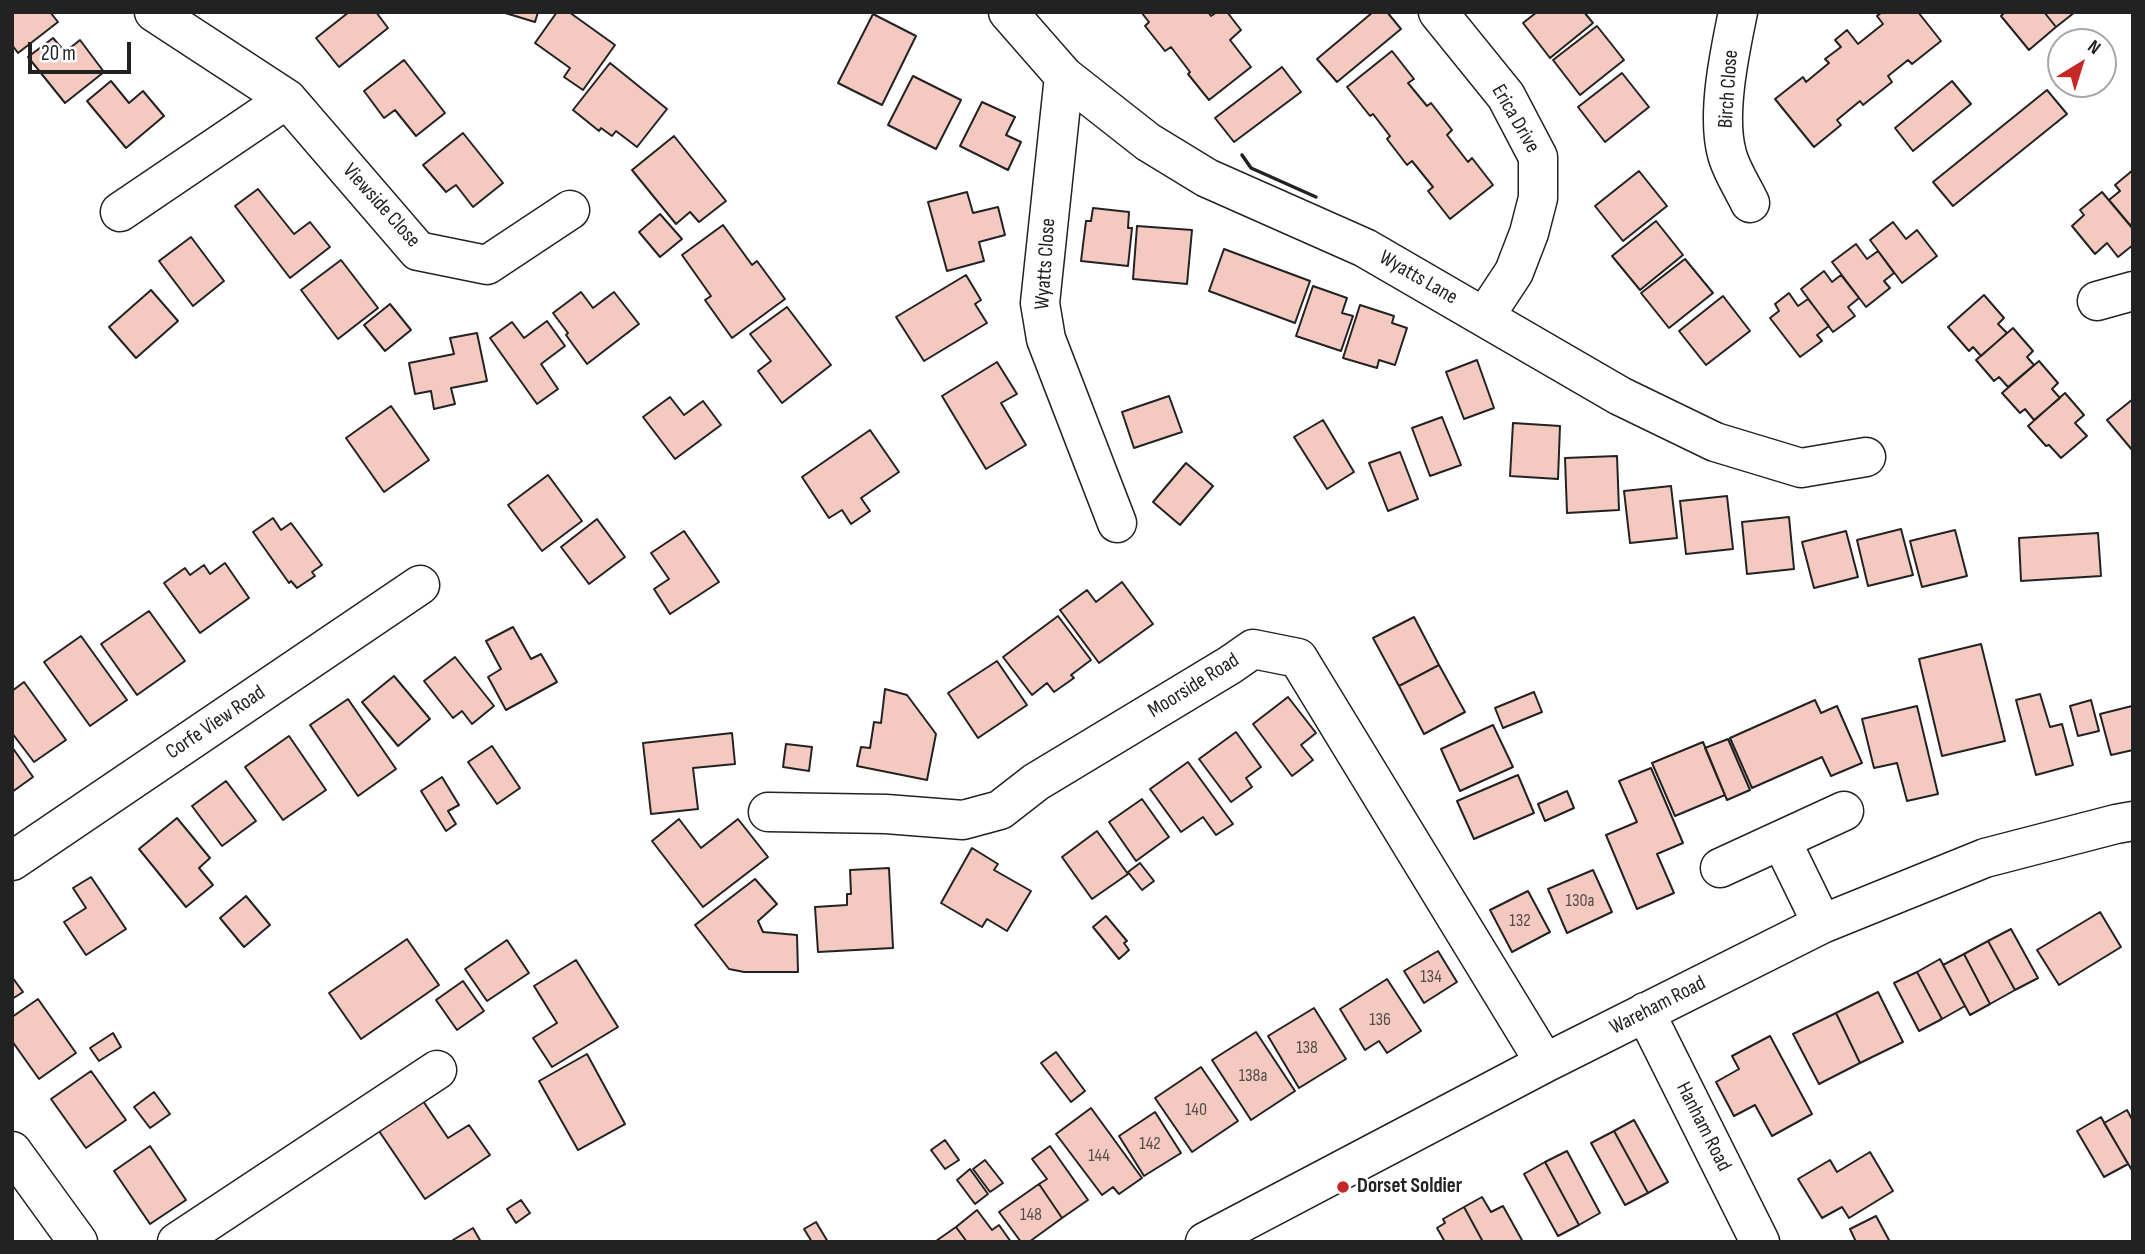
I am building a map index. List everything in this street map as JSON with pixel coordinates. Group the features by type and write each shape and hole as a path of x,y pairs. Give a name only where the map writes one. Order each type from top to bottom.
{"street":[{"name":"Viewside Close","path":"155,12 287,99 418,251 487,265 569,210"},
{"name":"Wyatts Lane","path":"1008,12 1064,76 1148,142 1207,178 1365,248 1620,396 1715,442 1801,468 1866,457"},
{"name":"Erica Drive","path":"1438,12 1506,96 1538,157 1538,198 1529,233 1514,272 1485,316"},
{"name":"Birch Close","path":"1738,12 1723,117 1727,154 1750,203"},
{"name":"Wyatts Close","path":"1064,76 1040,303 1046,339 1117,523"},
{"path":"120,212 287,99"},
{"name":"Corfe View Road","path":"12,861 421,585"},
{"name":"Moorside Road","path":"768,812 886,814 963,820 1000,810 1036,782 1253,649 1298,658 1545,1063"},
{"path":"1720,868 1844,811"},
{"name":"Wareham Road","path":"1205,1242 1545,1063 1822,923 1985,859 2133,821"},
{"path":"1781,840 1822,923"},
{"name":"Hanham Road","path":"1645,1012 1760,1242"},
{"path":"177,1242 437,1070"},
{"path":"12,1151 78,1242"}],"building":[{"path":"12,12 50,12 58,22 18,53 12,45"},
{"path":"349,12 376,12 388,28 339,67 316,38"},
{"path":"502,12 538,12 535,22"},
{"path":"557,12 569,12 615,45 583,90 564,77 570,68 535,43"},
{"path":"1141,12 1208,12 1211,16 1217,12 1227,12 1241,30 1230,40 1251,67 1209,100 1171,47 1165,51 1145,26 1149,22"},
{"path":"1373,12 1387,12 1401,29 1337,82 1317,59"},
{"path":"1537,12 1584,12 1593,23 1550,58 1523,23"},
{"path":"1882,12 1918,12 1941,41 1912,64 1908,60 1888,76 1892,82 1863,105 1860,101 1837,120 1841,125 1814,147 1775,99 1803,77 1806,82 1829,63 1825,59 1841,47 1835,40 1847,30 1858,44 1883,24 1877,16"},
{"path":"2005,12 2044,12 2056,27 2047,28 2047,35 2029,50 2001,16"},
{"path":"2044,12 2075,12 2056,27"},
{"path":"873,14 916,36 882,105 838,83"},
{"path":"1597,26 1624,60 1580,95 1553,60"},
{"path":"53,38 65,52 80,40 104,72 65,103 28,57"},
{"path":"1392,51 1414,79 1408,83 1427,106 1431,103 1452,130 1447,135 1468,162 1472,158 1493,185 1450,219 1428,191 1433,187 1412,161 1407,165 1387,139 1390,136 1347,87"},
{"path":"404,60 445,113 416,136 395,110 384,118 364,91"},
{"path":"610,63 667,109 637,147 616,131 612,136 601,128 599,131 573,110"},
{"path":"1282,67 1301,92 1234,142 1215,118"},
{"path":"1622,73 1649,107 1605,142 1578,107"},
{"path":"913,76 961,100 936,149 888,125"},
{"path":"111,81 129,103 143,91 164,116 126,148 87,101"},
{"path":"1952,81 1971,104 1913,151 1895,128"},
{"path":"2047,90 2047,98 2054,98 2067,114 1953,206 1933,182"},
{"path":"982,102 1015,117 1006,135 1021,142 1008,170 960,146"},
{"path":"463,133 503,183 473,207 456,185 446,192 423,165"},
{"path":"674,136 726,201 699,222 690,212 676,224 632,170"},
{"path":"2133,170 2133,223 2130,225 2109,200 2120,191 2115,185"},
{"path":"1639,171 1667,206 1623,241 1595,206"},
{"path":"258,189 294,234 310,222 330,247 290,278 235,206"},
{"path":"967,192 973,213 998,207 1005,235 979,242 984,261 947,271 928,202"},
{"path":"2102,192 2133,229 2133,245 2118,257 2107,243 2095,254 2072,226 2084,215 2080,210"},
{"path":"1093,208 1129,212 1128,228 1132,228 1128,266 1081,261 1086,221 1091,221"},
{"path":"660,214 682,239 660,257 639,232"},
{"path":"1656,221 1683,255 1640,290 1612,256"},
{"path":"1893,222 1906,239 1917,230 1937,256 1902,283 1870,240"},
{"path":"723,225 752,265 757,261 785,299 732,338 705,300 711,296 682,255"},
{"path":"1137,226 1192,230 1187,284 1133,279"},
{"path":"191,237 224,281 193,306 159,261"},
{"path":"1856,244 1867,259 1878,251 1894,273 1884,281 1890,288 1866,307 1832,262"},
{"path":"1224,249 1310,281 1295,323 1209,291"},
{"path":"1685,259 1713,293 1669,328 1641,293"},
{"path":"341,260 378,308 338,339 301,290"},
{"path":"1824,271 1832,282 1841,275 1859,298 1848,307 1855,316 1833,332 1801,289"},
{"path":"966,275 981,300 975,304 987,323 924,361 896,317"},
{"path":"1313,286 1347,298 1342,313 1353,316 1341,351 1296,336"},
{"path":"151,290 178,321 136,358 109,327"},
{"path":"581,292 593,308 614,292 639,324 587,364 553,313"},
{"path":"1789,293 1798,306 1808,299 1829,326 1817,335 1822,341 1800,357 1770,318 1779,311 1775,304"},
{"path":"1984,295 2004,318 1998,324 2007,333 1981,356 1973,347 1969,351 1948,327"},
{"path":"1723,296 1750,331 1706,365 1679,331"},
{"path":"390,304 411,330 385,351 364,325"},
{"path":"1360,305 1394,316 1392,323 1407,328 1395,365 1379,360 1377,368 1343,358"},
{"path":"787,307 831,365 782,403 758,371 771,361 750,334"},
{"path":"547,321 565,346 541,364 558,389 537,404 490,338 512,322 524,338"},
{"path":"2013,328 2033,351 2027,357 2034,365 2008,387 1999,377 1994,381 1976,360"},
{"path":"477,333 487,381 451,388 455,404 434,409 431,391 415,394 409,363 454,354 450,338"},
{"path":"1477,360 1494,408 1464,419 1446,372"},
{"path":"2039,361 2058,383 2052,389 2060,398 2034,420 2025,409 2020,413 2002,393"},
{"path":"997,362 1017,394 1001,403 1026,445 986,469 942,396"},
{"path":"2065,393 2084,415 2075,423 2087,436 2061,458 2028,426"},
{"path":"1169,396 1182,432 1134,448 1122,412"},
{"path":"670,397 684,415 703,401 721,425 675,459 643,417"},
{"path":"2133,399 2133,451 2107,420"},
{"path":"391,406 429,460 384,492 346,438"},
{"path":"1442,417 1461,465 1430,476 1412,428"},
{"path":"1323,420 1354,472 1327,489 1294,437"},
{"path":"1513,423 1560,426 1558,479 1510,476"},
{"path":"870,430 899,472 861,498 870,511 851,524 842,510 829,518 802,477"},
{"path":"1400,452 1418,499 1388,511 1369,463"},
{"path":"1617,456 1619,510 1567,513 1565,458"},
{"path":"1186,463 1213,486 1180,525 1153,502"},
{"path":"548,475 582,521 542,551 508,505"},
{"path":"1671,486 1677,538 1630,543 1624,491"},
{"path":"1727,496 1733,549 1686,554 1680,501"},
{"path":"1789,517 1794,569 1747,574 1742,522"},
{"path":"273,518 281,530 291,523 322,565 312,572 315,576 297,588 291,581 289,583 253,532"},
{"path":"597,519 625,557 589,584 561,547"},
{"path":"1901,529 1913,575 1868,586 1857,540"},
{"path":"1955,530 1967,576 1922,587 1910,541"},
{"path":"684,531 719,582 670,614 654,589 669,579 651,553"},
{"path":"1846,531 1858,577 1814,588 1802,542"},
{"path":"2098,533 2101,576 2021,581 2019,538"},
{"path":"225,563 249,598 200,633 164,583 185,568 190,575 204,565 210,574"},
{"path":"1122,582 1153,624 1099,663 1060,610 1087,590 1096,602"},
{"path":"149,611 185,661 137,695 101,644"},
{"path":"1058,616 1091,660 1071,675 1074,678 1054,692 1047,683 1032,695 1003,657"},
{"path":"1414,617 1439,665 1399,686 1373,638"},
{"path":"513,627 531,659 541,654 557,682 506,710 488,677 501,669 486,641"},
{"path":"81,636 127,700 90,726 44,662"},
{"path":"1981,644 2005,741 1942,756 1919,659"},
{"path":"455,657 494,706 472,724 462,711 453,718 424,681"},
{"path":"997,661 1027,705 978,738 948,693"},
{"path":"1439,665 1465,712 1424,734 1399,686"},
{"path":"394,676 430,719 398,746 362,702"},
{"path":"24,682 66,740 34,762 12,733 12,691"},
{"path":"885,689 907,695 936,734 927,780 857,766 861,747 870,748 874,722 881,723"},
{"path":"1534,692 1542,712 1503,728 1495,708"},
{"path":"2040,694 2050,727 2062,724 2073,765 2036,775 2016,700"},
{"path":"1288,697 1316,733 1301,745 1313,760 1292,776 1253,724"},
{"path":"348,699 396,769 358,796 310,725"},
{"path":"1815,700 1821,713 1837,706 1862,763 1831,776 1822,757 1752,788 1730,738"},
{"path":"2091,700 2099,731 2078,736 2070,706"},
{"path":"1917,706 1938,794 1907,801 1897,763 1874,768 1862,719"},
{"path":"2132,706 2133,750 2111,755 2100,714"},
{"path":"1493,725 1513,767 1460,791 1441,749"},
{"path":"1236,732 1261,767 1246,778 1252,787 1231,802 1199,759"},
{"path":"732,733 735,764 693,768 698,809 651,814 643,743"},
{"path":"289,736 326,790 283,820 245,767"},
{"path":"1728,739 1750,790 1727,800 1705,748"},
{"path":"1703,742 1725,795 1675,816 1652,763"},
{"path":"786,744 812,747 809,771 783,767"},
{"path":"492,746 520,788 497,804 468,762"},
{"path":"12,747 33,777 12,792"},
{"path":"1188,762 1233,824 1216,835 1203,817 1181,832 1150,789"},
{"path":"1651,768 1683,843 1657,854 1674,893 1637,909 1606,835 1637,822 1619,781"},
{"path":"1518,775 1534,813 1474,839 1457,801"},
{"path":"442,777 459,805 448,811 456,824 446,831 421,791"},
{"path":"226,781 256,821 222,846 192,806"},
{"path":"1567,791 1574,808 1545,821 1538,804"},
{"path":"1142,799 1169,837 1136,861 1109,822"},
{"path":"177,818 210,858 199,868 213,885 186,907 139,849"},
{"path":"679,819 701,848 738,819 768,857 703,907 652,841"},
{"path":"1097,831 1128,874 1092,899 1062,857"},
{"path":"972,848 998,864 994,870 1031,891 1007,931 987,919 982,927 941,903"},
{"path":"1140,863 1154,881 1142,890 1128,872"},
{"path":"889,868 893,948 818,952 815,907 847,905 847,894 851,894 850,870"},
{"path":"1593,870 1612,912 1567,933 1548,889"},
{"path":"91,877 126,929 86,955 64,922 86,908 73,888"},
{"path":"755,879 777,904 758,921 763,932 797,935 798,972 744,972 729,969 695,925"},
{"path":"1528,891 1550,932 1512,952 1490,910"},
{"path":"246,896 270,925 244,947 220,918"},
{"path":"2100,912 2121,947 2059,985 2037,950"},
{"path":"1106,916 1127,941 1124,943 1129,950 1119,959 1093,927"},
{"path":"2011,929 2038,978 2015,990 1988,941"},
{"path":"407,939 439,985 361,1039 329,993"},
{"path":"507,940 529,973 487,1001 465,969"},
{"path":"1988,941 2015,990 1990,1004 1964,954"},
{"path":"1438,951 1457,982 1424,1003 1404,971"},
{"path":"1964,954 1990,1004 1970,1015 1943,965"},
{"path":"1940,959 1965,1006 1942,1019 1917,972"},
{"path":"576,960 618,1027 552,1067 533,1038 557,1023 534,986"},
{"path":"1917,972 1942,1019 1919,1031 1894,983"},
{"path":"12,977 23,992 12,999"},
{"path":"1387,979 1421,1031 1387,1053 1379,1041 1365,1050 1340,1009"},
{"path":"463,981 484,1011 457,1030 436,1000"},
{"path":"1878,992 1903,1042 1860,1063 1836,1013"},
{"path":"38,999 76,1053 39,1079 12,1041 12,1017"},
{"path":"1314,1008 1346,1059 1299,1088 1268,1036"},
{"path":"1836,1013 1860,1063 1819,1084 1793,1034"},
{"path":"1256,1032 1295,1091 1251,1120 1212,1060"},
{"path":"113,1033 121,1047 99,1061 90,1048"},
{"path":"1770,1036 1812,1114 1772,1136 1755,1105 1734,1116 1716,1082 1739,1069 1732,1056"},
{"path":"1056,1052 1085,1091 1071,1102 1041,1063"},
{"path":"587,1054 625,1124 578,1150 539,1081"},
{"path":"1201,1067 1238,1121 1192,1152 1155,1098"},
{"path":"91,1071 126,1120 86,1148 51,1099"},
{"path":"154,1092 170,1114 150,1128 134,1107"},
{"path":"423,1101 448,1138 469,1125 490,1155 425,1199 379,1131"},
{"path":"1091,1108 1142,1178 1119,1194 1113,1187 1102,1195 1056,1134"},
{"path":"2127,1110 2133,1121 2133,1172 2104,1123"},
{"path":"1155,1112 1181,1153 1144,1176 1119,1136"},
{"path":"2101,1117 2128,1164 2104,1177 2077,1131"},
{"path":"1634,1120 1668,1182 1648,1193 1614,1131"},
{"path":"1614,1131 1648,1193 1625,1205 1591,1143"},
{"path":"945,1140 959,1160 945,1169 931,1150"},
{"path":"150,1146 186,1200 150,1224 114,1171"},
{"path":"1050,1146 1088,1200 1062,1218 1039,1184 1047,1179 1032,1159"},
{"path":"1567,1151 1600,1213 1579,1225 1545,1162"},
{"path":"1870,1152 1893,1191 1849,1218 1842,1207 1822,1218 1798,1179 1830,1160 1837,1172"},
{"path":"985,1160 1003,1183 990,1192 973,1169"},
{"path":"1545,1162 1579,1225 1558,1236 1524,1174"},
{"path":"970,1169 988,1194 975,1204 957,1180"},
{"path":"1039,1184 1062,1218 1029,1242 1021,1242 999,1212"},
{"path":"1482,1197 1491,1212 1503,1206 1523,1242 1483,1242 1464,1207"},
{"path":"521,1200 530,1213 516,1223 507,1209"},
{"path":"1464,1207 1483,1242 1445,1242 1437,1228 1445,1223 1443,1219"},
{"path":"977,1210 992,1230 999,1225 1011,1242 967,1242 956,1227"},
{"path":"1876,1216 1890,1242 1856,1242 1850,1229"},
{"path":"816,1222 828,1242 812,1242 804,1229"},
{"path":"956,1227 967,1242 936,1241"},
{"path":"473,1228 481,1242 454,1242 453,1240"}],"wall":[{"path":"1242,155 1251,168 1316,197"}],"place":[{"name":"Dorset Soldier","path":"1343,1187"}]}
